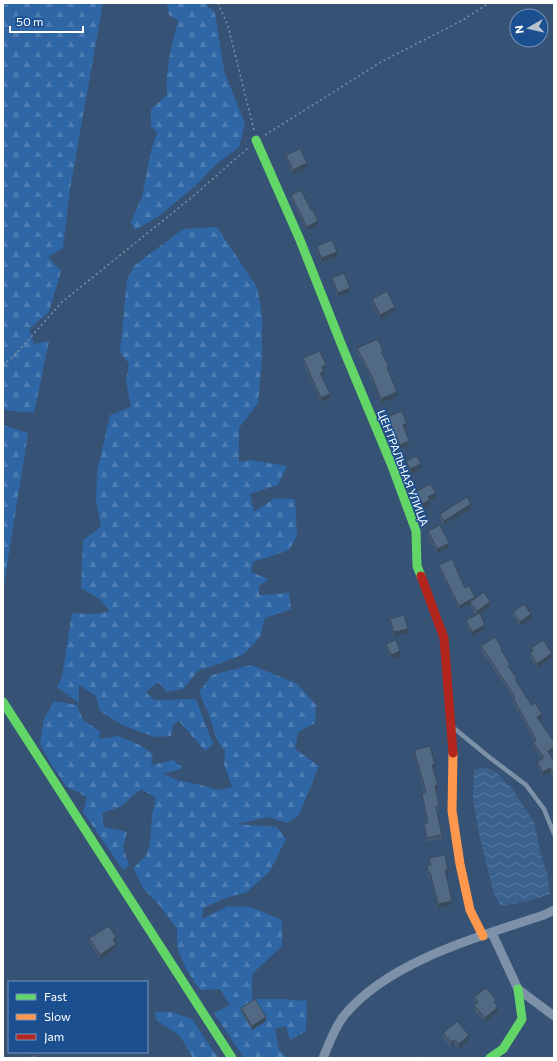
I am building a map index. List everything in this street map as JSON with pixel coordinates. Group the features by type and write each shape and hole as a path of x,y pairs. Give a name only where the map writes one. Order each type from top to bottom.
{"street":[{"name":"ЦЕНТРАЛЬНАЯ УЛИЦА","path":"256,140 300,240 392,466 416,531 418,566 444,638 454,761 452,811 459,857 470,910 487,934"},
{"path":"3,702 232,1058"},
{"path":"323,1058 334,1032 343,1017 360,999 386,980 428,955 544,915 554,910"},
{"path":"487,934 518,989 522,1019 503,1049 490,1058"},
{"path":"518,989 554,1016"}],"lane":[{"path":"452,726 526,785 544,809 554,834"}],"path":[{"path":"218,3 228,26 256,140"},
{"path":"3,365 15,355 62,302 191,198 256,140 381,62 463,20 489,3"}],"green space":[{"path":"3,3 103,3 70,189 63,248 48,257 61,271 49,312 29,329 34,344 49,341 34,413 3,410"},
{"path":"168,3 205,3 215,13 224,71 245,124 239,147 219,162 195,186 159,216 135,230 131,222 142,197 151,151 157,133 151,126 151,109 167,95 168,66 178,20 169,15 167,6"},
{"path":"217,227 257,287 262,315 262,359 258,403 239,428 239,462 249,460 287,466 278,485 250,494 254,512 275,498 295,499 297,536 289,550 253,562 251,572 269,579 259,586 259,595 289,593 291,609 265,618 260,637 244,654 199,670 183,689 167,692 158,682 146,692 154,700 196,699 213,744 205,751 179,721 173,724 171,736 155,737 122,725 100,711 96,696 79,685 79,703 57,687 62,677 72,613 95,614 110,611 99,599 81,588 83,540 101,527 96,500 97,472 110,415 131,407 126,381 129,364 120,352 127,279 135,265 183,229"},
{"path":"3,425 28,433 3,591"},
{"path":"251,665 296,683 316,705 315,723 298,732 295,749 319,766 299,815 287,823 268,817 237,824 277,827 286,839 270,871 247,892 226,898 203,908 202,919 228,906 251,907 282,920 282,946 252,974 252,999 307,1001 306,1031 290,1040 286,1026 275,1029 279,1050 287,1058 244,1058 214,1013 230,1005 220,989 200,990 186,969 177,947 177,929 160,906 143,888 133,868 146,856 150,844 152,815 156,798 141,789 120,807 102,813 104,827 127,832 123,847 129,865 123,870 83,812 87,797 67,787 51,764 40,744 44,719 54,701 77,705 83,720 100,731 99,739 118,736 140,745 153,754 151,765 173,760 183,768 163,774 177,780 217,790 232,787 224,764 225,751 217,740 208,712 199,692 212,675"},
{"path":"155,1012 171,1012 192,1019 218,1058 193,1058 180,1036 156,1020"}],"water":[{"path":"484,767 496,772 511,787 534,822 547,873 550,894 525,902 501,906 494,894 479,834 473,799 474,770"}],"building":[{"path":"300,149 307,163 293,170 286,155"},
{"path":"301,190 318,221 307,227 291,195"},
{"path":"332,240 337,252 321,258 317,246"},
{"path":"344,273 350,288 338,293 332,278"},
{"path":"387,291 395,307 380,315 372,299"},
{"path":"378,339 383,351 381,352 389,366 387,367 397,392 381,399 373,379 357,348"},
{"path":"320,351 326,365 322,367 324,372 320,373 330,394 321,398 303,358"},
{"path":"402,411 407,424 403,425 409,441 400,445 387,417"},
{"path":"417,456 421,464 410,469 406,461"},
{"path":"430,484 436,493 428,497 430,500 423,504 416,492"},
{"path":"467,497 471,504 444,521 440,514"},
{"path":"440,525 449,543 437,549 428,531"},
{"path":"452,559 465,588 469,586 475,597 459,606 439,565"},
{"path":"484,592 490,602 477,611 470,602"},
{"path":"524,604 531,614 520,622 513,612"},
{"path":"480,613 485,625 472,632 466,620"},
{"path":"404,615 408,629 394,632 390,619"},
{"path":"495,637 510,664 508,666 517,678 515,679 532,706 535,703 542,714 537,717 554,742 554,747 548,751 554,762 554,774 550,768 543,772 537,762 544,758 533,742 536,740 513,698 515,697 481,646"},
{"path":"396,640 400,651 391,655 386,644"},
{"path":"543,640 552,653 537,664 530,653 533,651 531,648"},
{"path":"430,746 435,765 432,765 438,785 435,786 439,806 436,807 442,835 427,838 424,823 428,823 422,793 426,792 414,750"},
{"path":"445,855 448,870 445,870 452,901 438,904 430,872 428,873 427,865 431,865 429,858"},
{"path":"109,926 116,937 113,939 116,944 100,955 89,938"},
{"path":"486,988 496,1000 494,1002 498,1007 485,1018 474,1005 478,1002 474,997"},
{"path":"255,999 266,1017 252,1026 241,1008"},
{"path":"457,1021 469,1035 459,1044 454,1040 451,1042 443,1033"},
{"path":"34,1054 37,1058 28,1058"},
{"path":"422,1055 425,1058 418,1058"}],"traffic: fast":[{"path":"256,140 300,240 392,466 416,531 417,566 421,576"},
{"path":"3,702 232,1058"},
{"path":"490,1058 503,1049 522,1019 518,989"}],"traffic: slow":[{"path":"453,753 452,811 460,864 470,910 483,936"}],"traffic: jam":[{"path":"421,576 444,638 453,753"}]}
